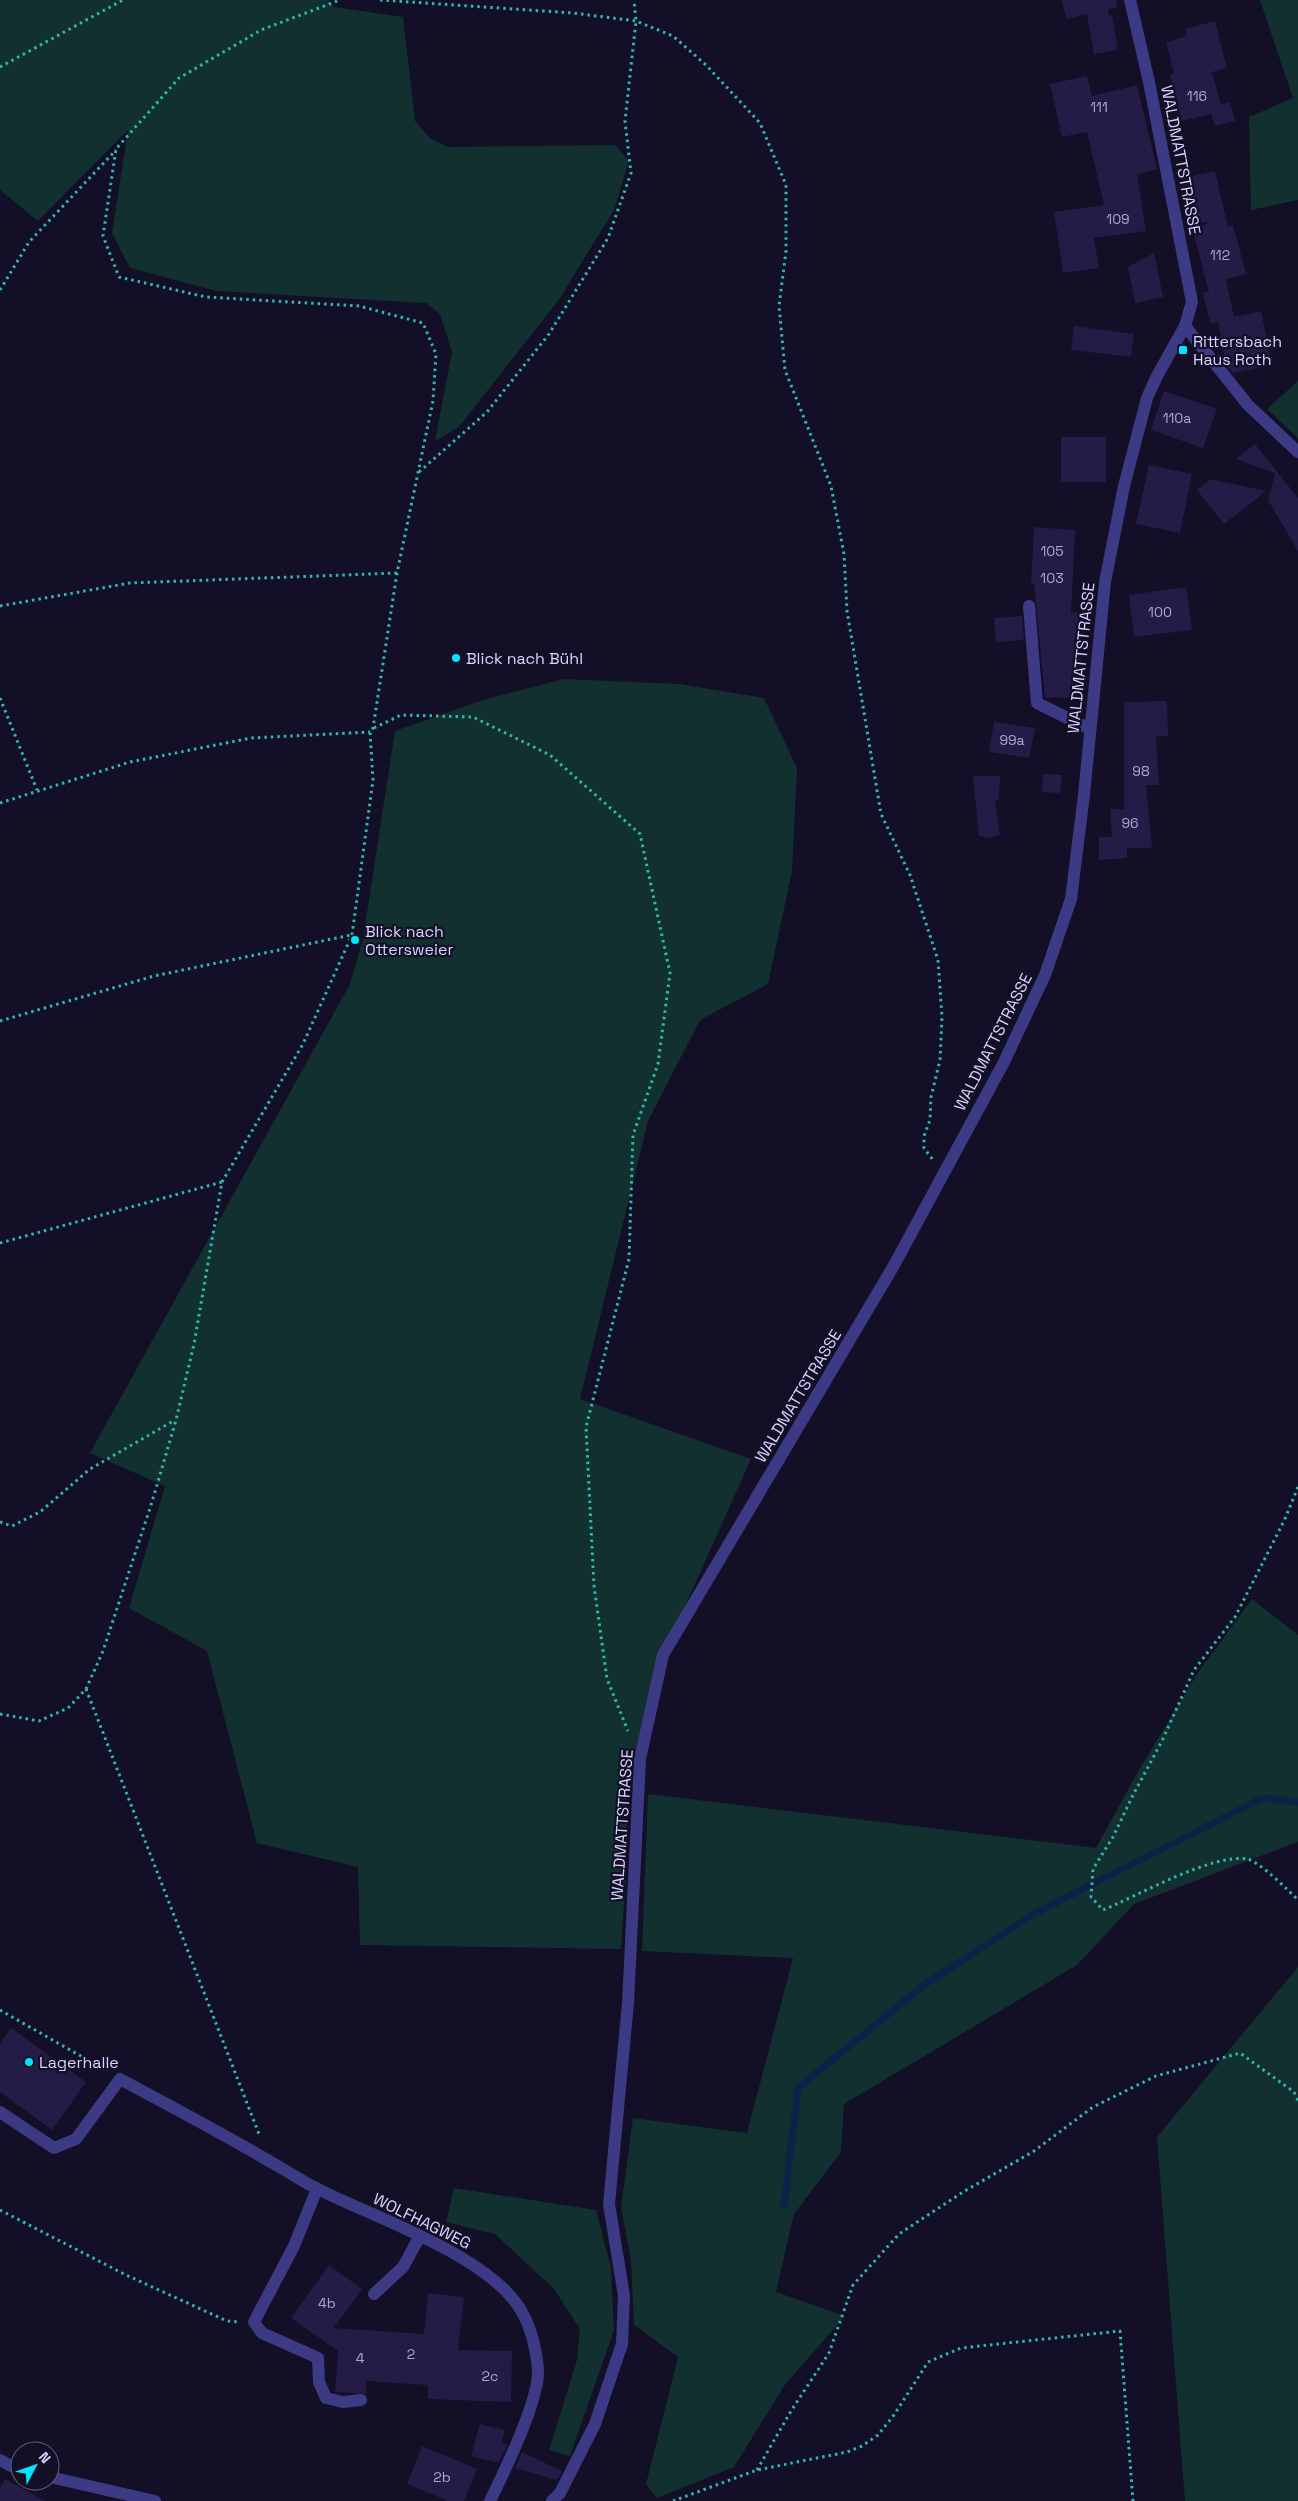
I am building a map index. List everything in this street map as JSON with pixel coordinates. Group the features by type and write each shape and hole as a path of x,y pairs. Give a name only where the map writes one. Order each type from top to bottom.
{"street":[{"name":"WALDMATTSTRASSE","path":"552,2501 560,2493 595,2424 622,2344 624,2296 610,2204 628,2003 640,1759 664,1655 892,1267 1003,1064 1045,975 1068,907 1084,795 1105,582 1124,486 1148,398 1156,376 1186,326 1192,302 1149,82 1130,0"},
{"path":"1186,326 1248,405 1298,452"},
{"path":"1029,606 1036,703 1090,729"},
{"path":"0,2112 54,2148 76,2139 120,2079"},
{"name":"WOLFHAGWEG","path":"120,2079 318,2189 420,2236 473,2265 510,2295 524,2315 534,2347 538,2374 531,2402 490,2501"},
{"path":"318,2189 294,2246 254,2322 262,2333 318,2358 319,2382 326,2398 343,2402 361,2400"},
{"path":"374,2294 403,2267 420,2236"},
{"path":"60,2480 155,2501"}],"path":[{"path":"0,67 123,0"},
{"path":"0,290 29,242 179,78 261,30 340,0"},
{"path":"380,0 573,12 636,21 673,36 706,65 760,123 786,185 786,251 779,306 785,370 831,486 844,554 847,611 881,814 910,875 938,960 942,1017 940,1060 931,1097 930,1120 924,1136 924,1148 931,1159 944,1171"},
{"path":"418,472 487,412 549,334 608,238 631,173 625,121 636,21 634,0"},
{"path":"0,1714 38,1722 68,1708 86,1689 103,1651 152,1502 176,1420 194,1344 222,1182 303,1044 352,935 373,780 372,730 397,573 433,401 436,354 423,323 359,306 206,297 119,277 103,236 116,149"},
{"path":"0,606 130,583 397,573"},
{"path":"0,698 37,790"},
{"path":"0,803 130,762 251,738 372,730 401,716 473,718 550,756 640,834 670,974 658,1064 633,1135 629,1259 586,1427 594,1586 607,1680 629,1733"},
{"path":"0,1021 154,976 352,935"},
{"path":"0,1243 222,1182"},
{"path":"0,1522 12,1526 40,1512 90,1469 176,1420"},
{"path":"1298,1487 1276,1536 1234,1616 1194,1670 1162,1741 1132,1795 1113,1837 1093,1870 1091,1897 1103,1910 1223,1860 1249,1859 1282,1884 1298,1900"},
{"path":"86,1689 269,2161"},
{"path":"0,2010 120,2079"},
{"path":"758,2470 791,2411 829,2353 852,2285 899,2234 963,2192 1034,2151 1092,2107 1156,2076 1240,2053 1294,2092 1298,2101"},
{"path":"0,2210 126,2275 227,2321 254,2322"},
{"path":"673,2501 758,2470 847,2452 862,2446 878,2435 894,2415 928,2362 962,2348 1120,2331 1132,2501"}],"green space":[{"path":"0,0 328,0 334,7 403,17 415,121 430,138 448,147 615,145 629,161 614,210 560,298 459,427 435,441 452,352 440,314 426,303 216,291 130,268 112,233 128,130 38,221 0,190"},
{"path":"1260,0 1298,0 1298,200 1251,210 1249,117 1293,98"},
{"path":"1298,381 1298,438 1267,409"},
{"path":"563,679 679,684 764,698 797,768 792,871 768,984 700,1020 648,1121 580,1399 751,1459 663,1655 627,1778 626,1875 621,1949 360,1945 358,1867 257,1843 207,1651 129,1608 165,1486 90,1453 350,984 363,939 395,731 483,700"},
{"path":"1252,1599 1298,1635 1298,1842 1134,1904 1077,1965 844,2104 841,2152 794,2214 776,2292 845,2316 784,2386 734,2467 657,2498 646,2484 678,2357 634,2325 631,2260 621,2208 633,2118 747,2133 793,1958 642,1951 648,1794 1096,1848 1136,1775 1197,1674"},
{"path":"1298,1967 1298,2501 1185,2501 1157,2137"},
{"path":"454,2188 596,2210 611,2268 614,2330 570,2456 549,2450 577,2360 580,2329 554,2289 495,2234 446,2222"}],"building":[{"path":"1062,0 1116,0 1117,7 1108,9 1109,16 1112,15 1118,50 1094,54 1087,14 1066,19"},
{"path":"1215,21 1227,68 1212,72 1221,105 1230,102 1235,121 1215,126 1211,114 1182,121 1170,74 1174,73 1166,42 1187,36 1185,29"},
{"path":"1087,76 1092,96 1137,85 1157,169 1137,174 1146,231 1094,238 1099,268 1063,273 1054,212 1104,205 1087,132 1062,137 1050,84"},
{"path":"1215,171 1228,227 1233,225 1246,274 1226,279 1234,317 1261,311 1272,365 1233,373 1226,365 1218,322 1210,323 1203,293 1209,292 1193,231 1211,221 1191,224 1180,179"},
{"path":"1154,253 1163,297 1135,303 1128,267"},
{"path":"1074,326 1134,334 1131,357 1071,350"},
{"path":"1164,391 1217,409 1203,448 1151,430"},
{"path":"1061,437 1106,437 1106,482 1061,482"},
{"path":"1255,444 1298,498 1298,551 1268,500 1275,473 1236,459"},
{"path":"1149,465 1192,474 1180,533 1136,524"},
{"path":"1211,479 1266,491 1224,524 1197,490"},
{"path":"1034,527 1075,530 1071,613 1079,612 1082,697 1045,698 1034,584 1031,584"},
{"path":"1186,587 1192,630 1134,637 1129,595"},
{"path":"1022,616 1024,640 996,642 994,618"},
{"path":"1167,701 1168,736 1156,736 1159,785 1146,785 1152,848 1127,848 1127,858 1099,860 1099,837 1112,837 1110,809 1124,809 1124,702"},
{"path":"994,722 1035,728 1029,758 989,752"},
{"path":"1043,774 1062,775 1060,793 1042,792"},
{"path":"973,776 1000,776 999,799 995,801 1000,835 987,838 979,836"},
{"name":"Lagerhalle","path":"11,2028 86,2082 52,2130 0,2092 0,2043"},
{"path":"329,2265 362,2289 334,2328 424,2334 428,2293 464,2297 458,2350 512,2351 511,2402 428,2399 428,2385 366,2381 366,2394 335,2392 338,2351 291,2318"},
{"path":"480,2424 505,2430 502,2442 507,2445 499,2463 471,2456"},
{"path":"422,2446 477,2469 464,2501 448,2501 407,2484"},
{"path":"522,2452 562,2471 557,2480 515,2468"},
{"path":"5,2479 10,2482 10,2491 27,2491 45,2501 0,2501 0,2488"}],"waterway":[{"path":"784,2206 798,2088 924,1985 1032,1915 1262,1798 1298,1802"}],"place":[{"name":"Rittersbach Haus Roth","path":"1183,350"},
{"name":"Blick nach Bühl","path":"456,658"},
{"name":"Blick nach Ottersweier","path":"355,940"},
{"name":"Lagerhalle","path":"29,2062"}]}
